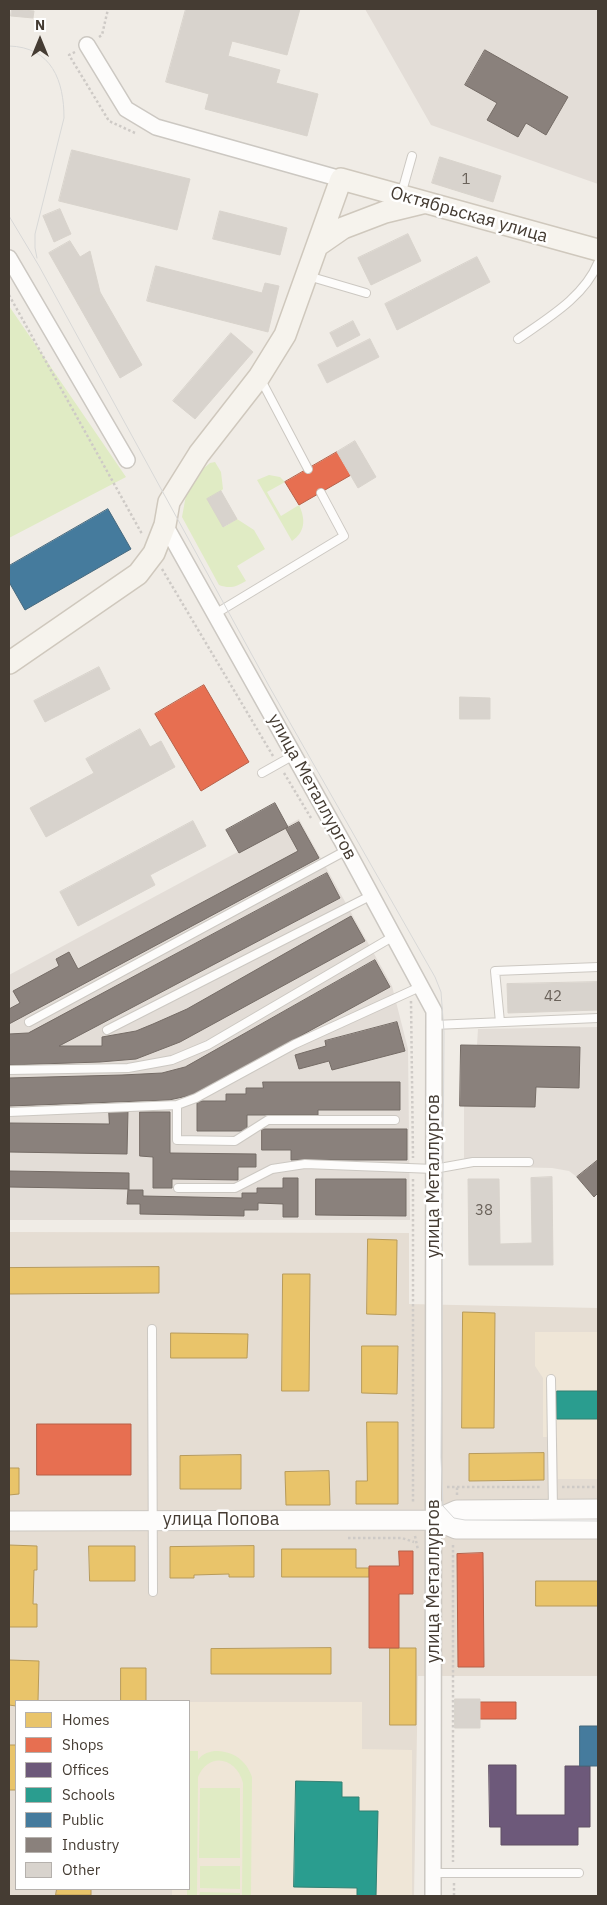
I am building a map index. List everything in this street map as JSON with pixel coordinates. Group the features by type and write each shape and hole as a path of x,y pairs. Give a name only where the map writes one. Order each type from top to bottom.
{"main road":[{"name":"Октябрьская улица","path":"341,179 598,250"},
{"path":"9,663 138,574 154,554 165,525 169,502 194,462 259,377 285,335 341,179"},
{"path":"317,246 344,228 385,212 424,202"}],"street":[{"path":"87,45 126,109 156,127 341,179"},
{"path":"9,258 127,460"},
{"name":"улица Металлургов","path":"165,525 394,936 416,989 434,1011 433,1896"},
{"name":"улица Попова","path":"9,1520 434,1520 457,1510 598,1509"},
{"name":"улица Попова","path":"434,1520 457,1540 598,1529"}],"lane":[{"path":"401,196 412,156"},
{"path":"518,339 554,314 578,293 593,275 598,262"},
{"path":"306,275 366,293"},
{"path":"259,377 308,469"},
{"path":"216,614 344,536 321,492"},
{"path":"262,773 294,755"},
{"path":"29,1022 347,850"},
{"path":"108,1030 372,896"},
{"path":"9,1070 128,1068 172,1060 208,1045 394,936"},
{"path":"500,1022 496,971 598,968"},
{"path":"9,1112 177,1105 196,1098 294,1044 416,989"},
{"path":"434,1025 598,1018"},
{"path":"177,1105 177,1140 234,1141 268,1120 395,1120"},
{"path":"178,1188 235,1188 272,1169 305,1164 434,1169 473,1162 529,1162"},
{"path":"152,1330 153,1592"},
{"path":"551,1379 553,1509"},
{"path":"433,1873 579,1873"}],"path":[{"path":"9,295 154,554 314,823"},
{"path":"416,989 413,1168 413,1487 415,1542 420,1554"},
{"path":"413,1487 598,1487"},
{"path":"457,1487 457,1510"},
{"path":"343,1538 402,1538 434,1546"},
{"path":"454,1896 457,1540"}],"shaded area":[{"path":"365,9 598,9 598,184 431,125"},
{"path":"299,819 392,986 408,1049 410,1220 9,1220 9,975"},
{"path":"598,1027 598,1193 594,1197 577,1177 569,1171 552,1168 464,1166 464,1106 460,1106 461,1045 477,1045 478,1029"},
{"path":"9,1232 409,1233 409,1304 598,1308 598,1676 418,1676 414,1896 9,1896"},
{"path":"535,1332 598,1332 598,1479 558,1479 557,1437 543,1437 543,1378 535,1366"},
{"path":"190,1702 362,1702 362,1749 412,1750 412,1896 172,1896 172,1890 190,1890"}],"green space":[{"path":"9,306 126,477 9,538"},
{"path":"215,462 221,472 224,527 237,519 254,530 265,549 237,566 246,581 233,587 219,585 182,517 186,495 204,468 210,463"},
{"path":"269,475 280,477 285,482 267,492 281,516 299,505 301,510 303,516 302,530 292,541 257,480"},
{"path":"190,1751 198,1751 198,1760 208,1752 221,1751 240,1759 247,1766 252,1777 251,1896 242,1896 243,1783 240,1774 229,1763 215,1761 209,1763 198,1777 197,1896 187,1896 187,1890 190,1890"},
{"path":"200,1788 240,1788 240,1858 199,1858"},
{"path":"200,1866 240,1866 240,1889 200,1888"},
{"path":"200,1892 240,1893 240,1896 199,1896"}],"building: Homes":[{"path":"368,1239 397,1240 396,1315 367,1314"},
{"path":"159,1267 159,1293 9,1294 9,1268"},
{"path":"283,1274 310,1274 309,1391 282,1391"},
{"path":"463,1312 495,1313 494,1428 462,1428"},
{"path":"171,1333 248,1334 247,1358 171,1358"},
{"path":"362,1346 398,1346 397,1394 362,1393"},
{"path":"367,1422 398,1422 398,1504 356,1504 356,1481 367,1481"},
{"path":"544,1453 544,1480 469,1481 469,1454"},
{"path":"241,1455 241,1489 180,1489 180,1456"},
{"path":"9,1468 19,1468 19,1494 9,1495"},
{"path":"329,1471 330,1505 286,1505 285,1472"},
{"path":"9,1545 37,1546 37,1570 34,1570 33,1604 37,1604 37,1627 9,1627"},
{"path":"89,1546 135,1546 135,1581 90,1581"},
{"path":"254,1546 254,1577 229,1577 229,1574 194,1575 194,1578 170,1578 170,1547"},
{"path":"282,1549 356,1549 356,1568 369,1568 369,1577 282,1577"},
{"path":"536,1581 598,1581 598,1606 536,1606"},
{"path":"331,1648 331,1674 211,1674 211,1649"},
{"path":"390,1648 416,1648 416,1725 390,1725"},
{"path":"9,1660 39,1661 38,1700 15,1700 15,1706 9,1705"},
{"path":"121,1668 146,1668 146,1700 121,1700"},
{"path":"9,1745 15,1745 15,1790 9,1790"},
{"path":"57,1890 91,1890 91,1895 56,1895"}],"building: Shops":[{"path":"337,452 351,475 299,505 285,482"},
{"path":"204,685 249,762 201,791 155,714"},
{"path":"37,1424 131,1424 131,1475 37,1475"},
{"path":"399,1551 413,1551 413,1594 399,1594 399,1648 369,1648 369,1566 399,1566"},
{"path":"483,1553 484,1667 458,1667 457,1554"},
{"path":"480,1702 516,1702 516,1719 480,1719"}],"building: Offices":[{"path":"489,1765 516,1765 516,1815 565,1815 565,1766 590,1766 590,1827 578,1827 578,1845 501,1845 501,1827 490,1827"}],"building: Schools":[{"path":"557,1391 598,1391 598,1419 557,1419"},
{"path":"296,1781 342,1782 342,1797 359,1797 359,1811 378,1811 376,1896 357,1896 357,1888 294,1887"}],"building: Public":[{"path":"108,509 131,549 25,610 9,582 9,566"},
{"path":"580,1726 598,1726 598,1766 580,1766"}],"building: Industry":[{"path":"485,50 568,97 546,135 526,123 518,137 487,120 497,103 465,85"},
{"path":"275,803 288,827 239,853 226,830"},
{"path":"299,822 319,858 9,1024 9,1009 20,1003 13,991 59,966 56,959 69,952 78,969 298,851 286,829"},
{"path":"327,873 340,898 59,1046 102,1046 102,1037 136,1031 187,1009 351,916 365,941 180,1042 136,1059 9,1065 9,1034 28,1033"},
{"path":"375,960 390,987 192,1095 169,1100 9,1106 9,1078 162,1073 185,1067"},
{"path":"397,1022 405,1051 332,1070 329,1061 299,1069 295,1055 326,1046 325,1041"},
{"path":"461,1045 580,1047 579,1088 536,1087 535,1107 460,1106"},
{"path":"263,1082 400,1082 400,1110 318,1110 318,1115 247,1115 247,1131 197,1131 197,1101 226,1101 226,1094 246,1094 246,1088 263,1088"},
{"path":"109,1110 128,1110 127,1154 9,1152 9,1123 109,1124"},
{"path":"140,1112 170,1112 170,1153 256,1154 256,1167 238,1167 238,1180 172,1179 172,1188 153,1188 153,1157 140,1156"},
{"path":"262,1129 407,1129 407,1160 291,1160 291,1150 262,1150"},
{"path":"598,1160 598,1193 594,1197 577,1177"},
{"path":"9,1171 129,1173 129,1190 143,1190 143,1196 242,1198 242,1193 257,1193 257,1188 283,1188 283,1178 298,1178 298,1217 283,1217 283,1204 258,1203 258,1210 244,1210 244,1216 140,1214 140,1204 127,1204 128,1189 9,1187"},
{"path":"316,1179 406,1179 406,1216 316,1215"}],"building: Other":[{"path":"12,9 34,11 33,18 11,16"},
{"path":"186,9 300,9 287,55 232,41 228,56 280,70 276,83 318,94 307,136 205,109 209,94 166,82"},
{"path":"72,150 190,179 177,230 59,201"},
{"path":"440,157 501,176 493,202 432,183"},
{"path":"60,209 71,234 54,242 43,216"},
{"path":"220,211 287,228 280,255 213,239"},
{"path":"408,234 421,261 371,285 358,258"},
{"path":"70,241 80,257 90,251 100,292 78,304 49,253"},
{"path":"477,257 490,282 397,330 385,304"},
{"path":"156,266 262,293 265,283 279,286 268,332 147,301"},
{"path":"100,292 142,365 120,378 78,304"},
{"path":"353,321 360,335 337,347 330,333"},
{"path":"231,333 253,352 195,419 173,401"},
{"path":"370,339 379,357 327,383 318,365"},
{"path":"355,441 376,477 358,488 337,452"},
{"path":"221,491 237,519 223,527 207,499"},
{"path":"99,667 110,689 45,722 34,701"},
{"path":"460,697 490,698 490,719 460,719"},
{"path":"140,729 150,747 161,741 175,767 46,837 30,808 94,773 86,759"},
{"path":"193,821 206,846 150,875 155,885 78,926 60,892"},
{"path":"598,982 598,1010 508,1013 507,984"},
{"path":"552,1177 553,1265 469,1265 468,1179 499,1179 500,1244 532,1243 531,1178"},
{"path":"455,1699 480,1699 480,1728 455,1728"}],"tram line":[{"path":"9,46 36,52 45,59 53,68 58,79 63,104 64,118 35,234 37,258"},
{"path":"9,216 39,266 269,686 435,977 441,992 444,1032 441,1457 443,1506 454,1518 465,1520 598,1521"}]}
